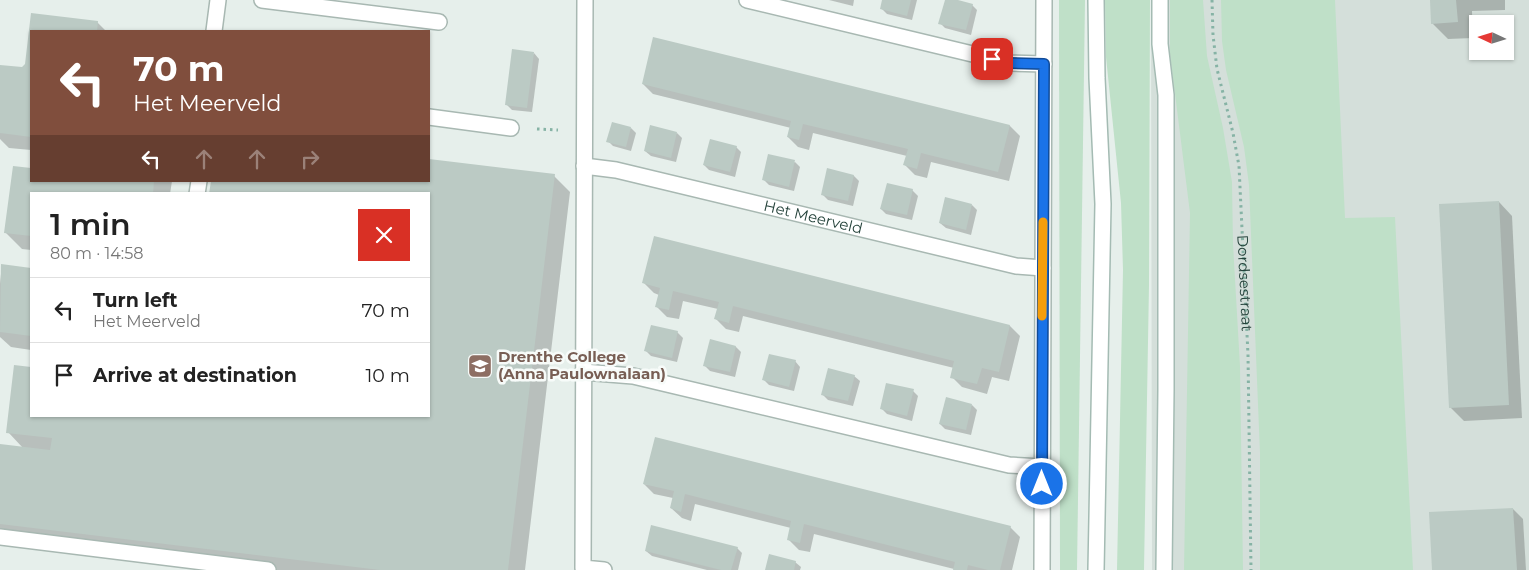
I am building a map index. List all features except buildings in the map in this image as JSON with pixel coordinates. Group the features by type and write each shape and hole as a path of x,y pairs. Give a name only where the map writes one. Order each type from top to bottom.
{"street":[{"path":"214,30 218,0"},
{"path":"262,0 439,22"},
{"path":"585,0 583,569 604,570"},
{"path":"747,0 1010,63 1044,64"},
{"path":"1042,570 1044,0"},
{"path":"1096,0 1097,78 1103,204 1096,570"},
{"path":"1160,0 1160,44 1166,95 1164,570"},
{"path":"430,117 511,128"},
{"name":"Het Meerveld","path":"584,166 616,170 1016,266 1042,268"},
{"path":"583,372 633,376 1009,465 1042,467"},
{"path":"0,537 268,570"}],"path":[{"name":"Dordsestraat","path":"1212,0 1213,35 1217,69 1233,133 1238,166 1248,355 1251,570"},
{"path":"511,128 584,131"}],"shaded area":[{"path":"1151,0 1529,0 1529,570 1152,570"}],"green space":[{"path":"1059,0 1085,0 1077,570 1060,570"},
{"path":"1105,0 1150,0 1149,285 1144,570 1117,570 1123,270 1121,203 1106,57"},
{"path":"1170,0 1203,0 1207,56 1223,128 1232,182 1233,244 1240,366 1243,570 1184,570 1190,213 1170,54"},
{"path":"1221,0 1335,0 1345,218 1395,217 1413,570 1260,570 1260,453 1249,185 1244,147 1226,70 1222,41"}],"slow traffic":[{"path":"1042,316 1043,222"}],"place":[{"name":"Drenthe College (Anna Paulownalaan)","path":"480,366"}],"route":[{"path":"992,59 1010,63 1044,64 1042,484"}]}
